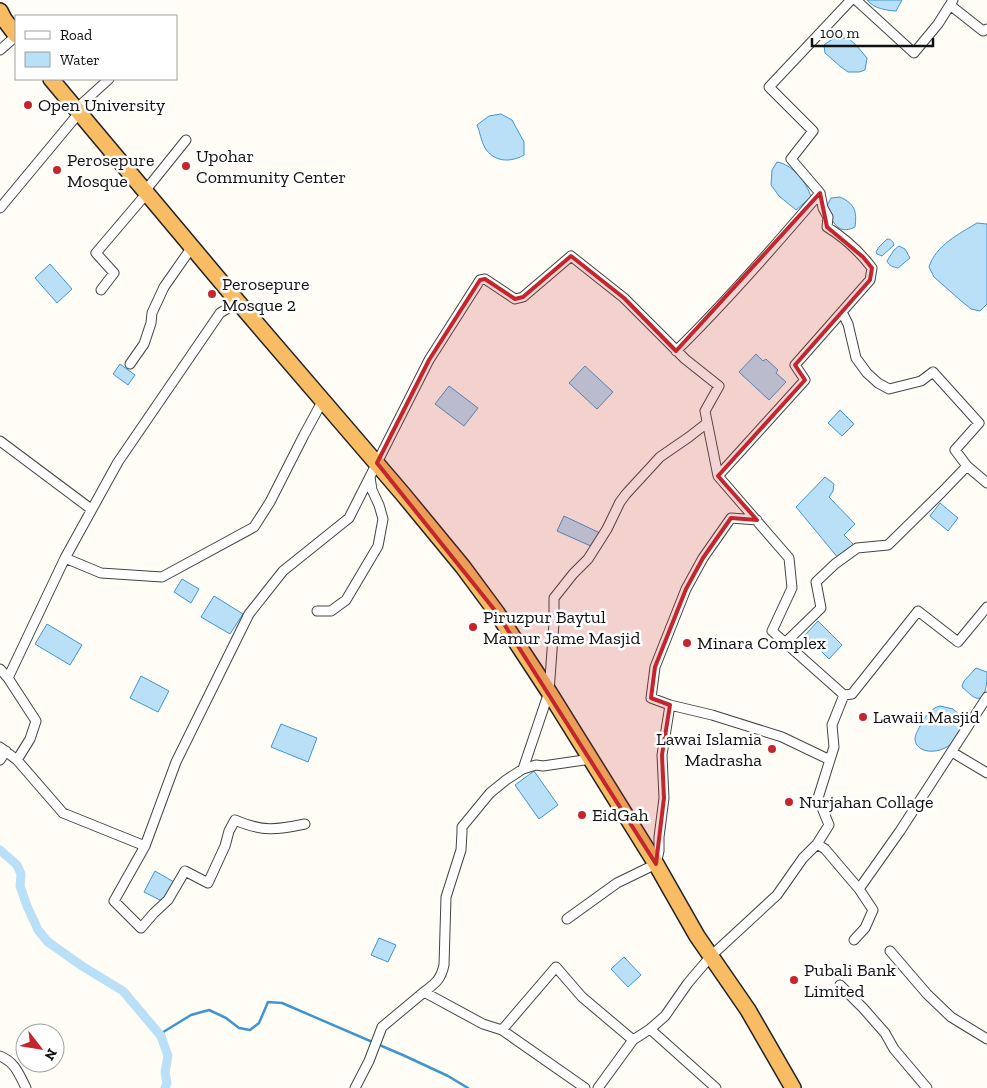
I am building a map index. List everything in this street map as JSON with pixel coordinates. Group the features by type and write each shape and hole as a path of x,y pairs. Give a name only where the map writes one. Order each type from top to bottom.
{"highway":[{"path":"0,11 15,34"},
{"path":"52,80 238,302 377,463 463,567 497,613 591,759 656,864 697,936 748,1010 793,1088"}],"street":[{"path":"718,476 806,380 795,365 870,280 872,268 863,257 842,236 826,227 828,217 823,208 820,193 792,159 813,131 769,86 850,0"},
{"path":"856,0 914,53 938,24 951,3 983,31 987,29"},
{"path":"0,50 15,36"},
{"path":"0,208 78,111 108,80"},
{"path":"101,290 114,273 96,254 186,140"},
{"path":"676,351 705,322 820,193"},
{"path":"130,364 144,344 152,313 164,287 192,247"},
{"path":"305,824 264,830 235,820 208,883 185,871 168,900 141,928 114,901 145,846 176,762 249,614 283,571 349,518 429,360 480,280 486,279 515,299 523,296 571,256 624,298 676,351 719,386 705,411 718,476 790,558 792,588 772,631 844,695 852,694 918,611 958,642 987,607"},
{"path":"8,678 65,558 118,462 220,313 238,302"},
{"path":"842,312 848,324 856,358 867,373 878,383 889,389 921,381 933,372 979,423 955,450 967,466 987,483"},
{"path":"65,558 101,573 162,577 254,527 270,502 323,400"},
{"path":"523,769 549,692 554,598 588,559 626,494 660,457 707,423"},
{"path":"0,441 91,509"},
{"path":"785,643 822,608 816,582 835,564 857,548 888,545 967,466"},
{"path":"317,611 331,611 346,600 378,546 382,519 379,505 372,490 370,477"},
{"path":"757,520 732,518 704,558 686,589 655,667 651,698 782,737 830,760"},
{"path":"0,669 36,721 30,740 17,760"},
{"path":"598,1088 633,1040 650,1029 664,1016 711,956 777,895 803,858 817,844 829,825 818,798 834,747 832,725 844,695"},
{"path":"859,889 952,752 984,710 987,697"},
{"path":"567,919 617,883 656,864 664,798 662,755 670,705"},
{"path":"0,760 3,749 17,760 63,813 145,846"},
{"path":"952,752 987,774"},
{"path":"355,1088 382,1027 434,985 442,975 446,897 461,850 462,827 490,793 523,769 536,765 543,766 591,759"},
{"path":"817,844 825,849 859,889 873,910 865,928 854,940"},
{"path":"890,951 927,994 952,1017 987,1039"},
{"path":"502,1030 556,967 582,997 633,1040"},
{"path":"840,985 863,1008 927,1088"},
{"path":"424,992 483,1024 502,1030 585,1088"},
{"path":"650,1029 716,1088"},
{"path":"0,1056 17,1068 26,1088"}],"highlighted area":[{"path":"820,193 827,227 863,257 872,268 870,280 795,365 805,380 718,476 757,520 731,518 703,558 686,589 655,667 651,698 670,705 662,755 664,798 656,864 497,613 377,463 429,360 480,280 485,279 515,299 523,297 571,256 624,298 676,351"}],"water":[{"path":"867,0 902,0 896,11 877,7"},
{"path":"834,38 848,38 857,46 867,58 865,70 848,72 825,53 824,45"},
{"path":"501,114 512,120 524,142 524,155 519,158 503,160 493,156 485,148 477,125 489,116"},
{"path":"777,162 788,166 798,175 811,197 796,210 779,196 771,185 772,170"},
{"path":"840,197 849,202 854,209 856,217 855,227 844,230 836,226 826,208 831,198"},
{"path":"977,223 987,224 987,304 980,311 971,309 960,300 934,277 929,267 932,259 943,246"},
{"path":"887,239 892,240 894,245 882,256 877,254 876,252 879,247"},
{"path":"899,246 905,249 910,258 898,268 891,266 887,261"},
{"path":"50,264 72,289 57,303 35,278"},
{"path":"756,354 763,361 766,359 778,370 776,373 786,382 769,400 739,372"},
{"path":"120,364 135,375 128,385 113,374"},
{"path":"585,366 613,392 597,409 569,383"},
{"path":"449,386 478,408 464,426 435,404"},
{"path":"840,410 854,424 842,436 828,423"},
{"path":"825,477 834,484 833,491 829,497 855,524 844,535 854,545 839,559 796,507"},
{"path":"940,503 958,518 948,531 930,516"},
{"path":"564,516 600,533 593,547 557,531"},
{"path":"182,579 199,589 191,603 174,592"},
{"path":"214,596 243,614 230,634 201,617"},
{"path":"818,621 842,645 829,659 805,635"},
{"path":"47,624 82,645 70,665 35,644"},
{"path":"976,668 987,672 986,689 980,698 973,696 962,686"},
{"path":"141,676 169,691 158,712 130,698"},
{"path":"940,706 953,709 961,716 960,729 956,739 948,746 940,750 923,750 917,746 916,733 929,713"},
{"path":"281,724 317,738 308,762 271,747"},
{"path":"534,771 558,805 539,819 515,785"},
{"path":"155,871 174,882 164,902 144,892"},
{"path":"379,938 396,945 388,962 371,955"},
{"path":"624,957 641,975 628,987 611,969"}],"waterway":[{"path":"0,850 17,865 21,874 20,886 27,906 38,930 48,942 123,991 161,1036 168,1056 165,1072 167,1083 165,1088"},
{"path":"160,1034 191,1015 209,1010 226,1018 239,1028 250,1030 259,1023 268,1002 282,1003 405,1056 448,1076 468,1088"}],"place":[{"name":"Open University","path":"28,105"},
{"name":"Upohar Community Center","path":"186,166"},
{"name":"Perosepure Mosque","path":"57,170"},
{"name":"Perosepure Mosque 2","path":"212,294"},
{"name":"Piruzpur Baytul Mamur Jame Masjid","path":"473,627"},
{"name":"Minara Complex","path":"687,643"},
{"name":"Lawaii Masjid","path":"863,717"},
{"name":"Lawai Islamia Madrasha","path":"772,749"},
{"name":"Nurjahan Collage","path":"789,802"},
{"name":"EidGah","path":"582,815"},
{"name":"Pubali Bank Limited","path":"794,980"}]}
